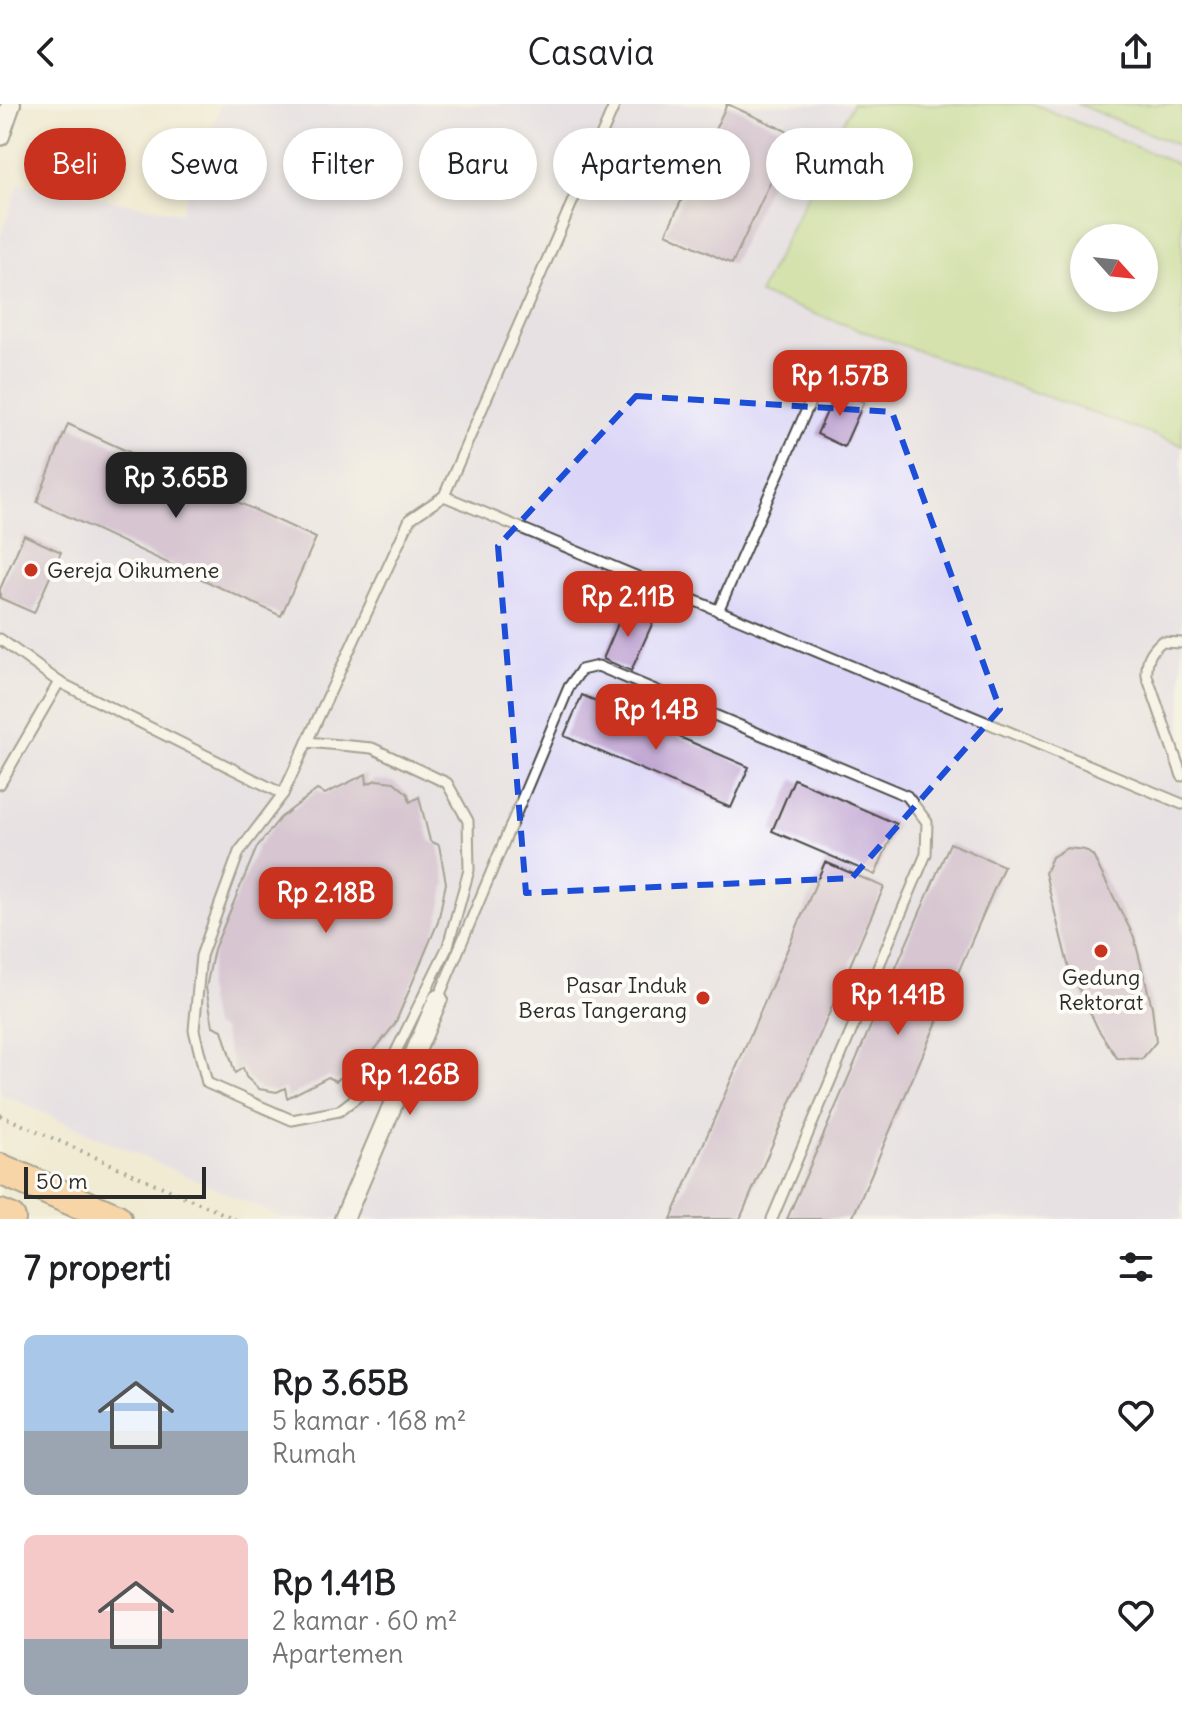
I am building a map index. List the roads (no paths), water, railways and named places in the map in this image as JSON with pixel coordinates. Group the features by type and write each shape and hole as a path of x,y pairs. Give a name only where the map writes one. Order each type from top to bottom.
{"main road":[{"path":"0,1169 116,1219"},
{"path":"0,1215 10,1219"}],"street":[{"path":"0,136 11,104"},
{"path":"344,1219 438,999"}],"lane":[{"path":"307,742 372,748 447,783 468,821 469,870 448,946 384,1076 339,1111 292,1120 207,1083 194,1030 201,956 239,852 283,794 307,742 410,519 444,496 615,104"},
{"path":"718,611 826,366"},
{"path":"444,496 1182,804"},
{"path":"0,639 59,682 283,794"},
{"path":"1182,643 1161,642 1152,650 1146,663 1147,676 1182,776"},
{"path":"438,999 569,687 581,670 598,666 907,796 927,822 926,854 772,1219"},
{"path":"0,784 59,682"}],"place":[{"name":"Gereja Oikumene","path":"31,570"},
{"name":"Gedung Rektorat","path":"1101,951"},
{"name":"Pasar Induk Beras Tangerang","path":"703,998"}]}
